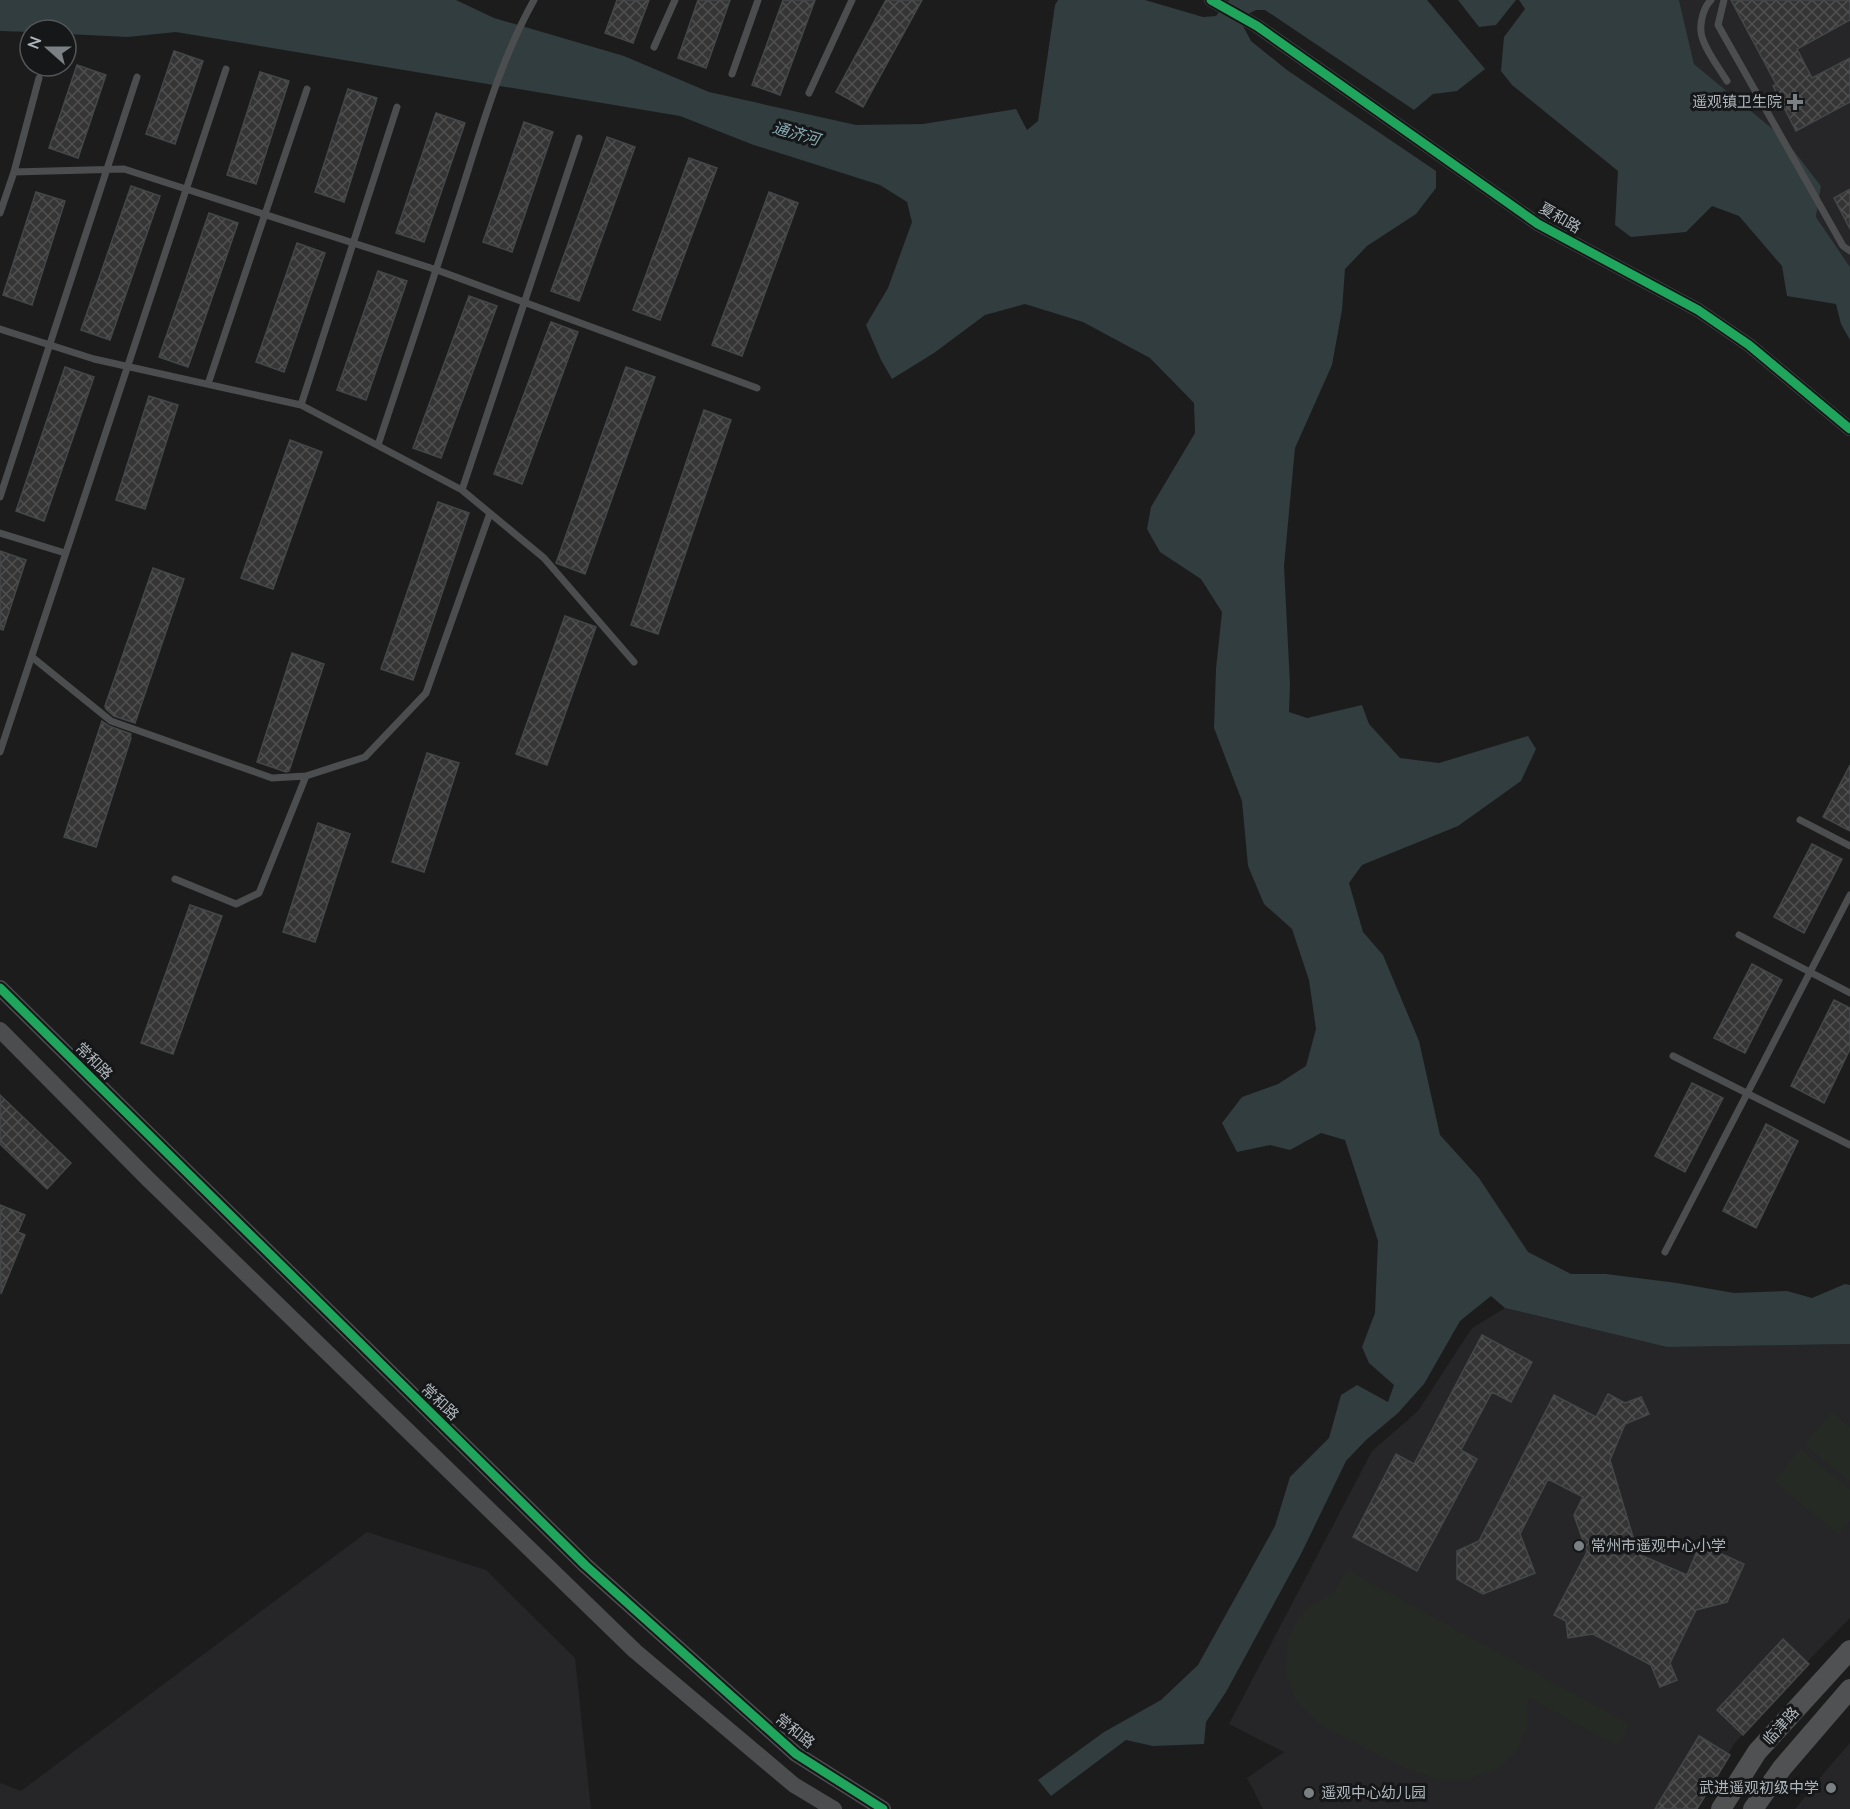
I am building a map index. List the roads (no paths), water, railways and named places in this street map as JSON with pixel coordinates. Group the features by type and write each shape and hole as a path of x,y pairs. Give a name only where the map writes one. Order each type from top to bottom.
{"main road":[{"name":"临津路","path":"1721,1809 1758,1752 1850,1650"},
{"name":"临津路","path":"1753,1809 1782,1768 1850,1689"}],"street":[{"name":"夏和路","path":"1216,3 1257,26 1538,224 1698,310 1749,345 1850,429"},
{"name":"常和路","path":"0,988 585,1565 796,1754 883,1809"},
{"path":"2,1038 635,1651 794,1785 834,1809"}],"lane":[{"path":"378,445 437,270 486,114 520,25 534,0"},
{"path":"654,47 675,0"},
{"path":"732,74 758,0"},
{"path":"808,93 852,0"},
{"path":"1711,0 1707,4 1702,19 1702,39 1727,81"},
{"path":"1724,0 1718,25 1843,246 1850,251"},
{"path":"0,752 226,69"},
{"path":"0,497 137,77"},
{"path":"0,213 14,172 39,78"},
{"path":"208,384 307,89"},
{"path":"301,405 397,107"},
{"path":"462,490 579,138"},
{"path":"14,172 124,169 437,270 757,388"},
{"path":"0,329 94,359 301,405 378,445 462,490 544,558 634,662"},
{"path":"32,657 111,721 272,778 306,776 365,758 426,693 490,513"},
{"path":"0,533 65,553"},
{"path":"175,879 236,904 259,893 306,776"},
{"path":"1800,820 1850,846"},
{"path":"1665,1252 1850,895"},
{"path":"1739,935 1850,993"},
{"path":"1673,1056 1850,1145"}],"water":[{"name":"通济河","path":"0,0 456,0 494,18 624,56 709,92 856,125 923,124 1016,109 1027,130 1038,121 1055,5 1058,0 1145,0 1203,17 1216,16 1229,0 1427,0 1485,69 1457,91 1433,94 1414,110 1265,10 1256,10 1248,14 1243,26 1251,41 1287,70 1436,171 1436,188 1416,214 1367,246 1345,269 1342,310 1332,365 1295,448 1284,566 1290,684 1289,712 1307,718 1362,705 1369,724 1400,758 1439,763 1528,736 1536,749 1521,781 1458,826 1362,865 1349,883 1363,932 1383,955 1419,1041 1440,1135 1479,1178 1528,1252 1571,1274 1606,1274 1734,1293 1787,1291 1812,1298 1845,1284 1850,1285 1850,1344 1667,1347 1505,1308 1491,1296 1460,1321 1424,1384 1398,1413 1366,1440 1346,1461 1301,1554 1226,1692 1206,1722 1204,1744 1153,1746 1126,1740 1051,1796 1038,1780 1104,1732 1161,1700 1198,1665 1275,1526 1290,1477 1329,1438 1341,1395 1357,1385 1388,1402 1394,1385 1369,1363 1362,1347 1375,1313 1378,1241 1345,1140 1321,1133 1290,1150 1270,1145 1237,1152 1222,1123 1242,1097 1278,1084 1306,1066 1316,1029 1309,980 1292,929 1264,904 1248,866 1242,801 1214,728 1216,669 1222,612 1201,579 1160,552 1147,529 1151,507 1195,433 1194,403 1150,358 1083,322 1025,304 985,315 934,353 892,379 866,325 888,288 912,222 907,202 880,185 751,144 680,116 176,32 128,37 78,35 78,18 18,18 18,32 0,31"},
{"path":"1458,0 1516,0 1496,25 1479,27"},
{"path":"1519,0 1679,0 1694,64 1785,139 1821,186 1816,217 1850,267 1850,340 1841,324 1836,304 1787,296 1782,266 1739,216 1712,206 1686,232 1631,237 1615,225 1618,171 1512,85 1501,71 1504,37 1525,9"}],"place":[{"name":"遥观镇卫生院","path":"1795,102"},
{"name":"常州市遥观中心小学","path":"1579,1546"},
{"name":"武进遥观初级中学","path":"1831,1788"},
{"name":"遥观中心幼儿园","path":"1309,1793"}]}
